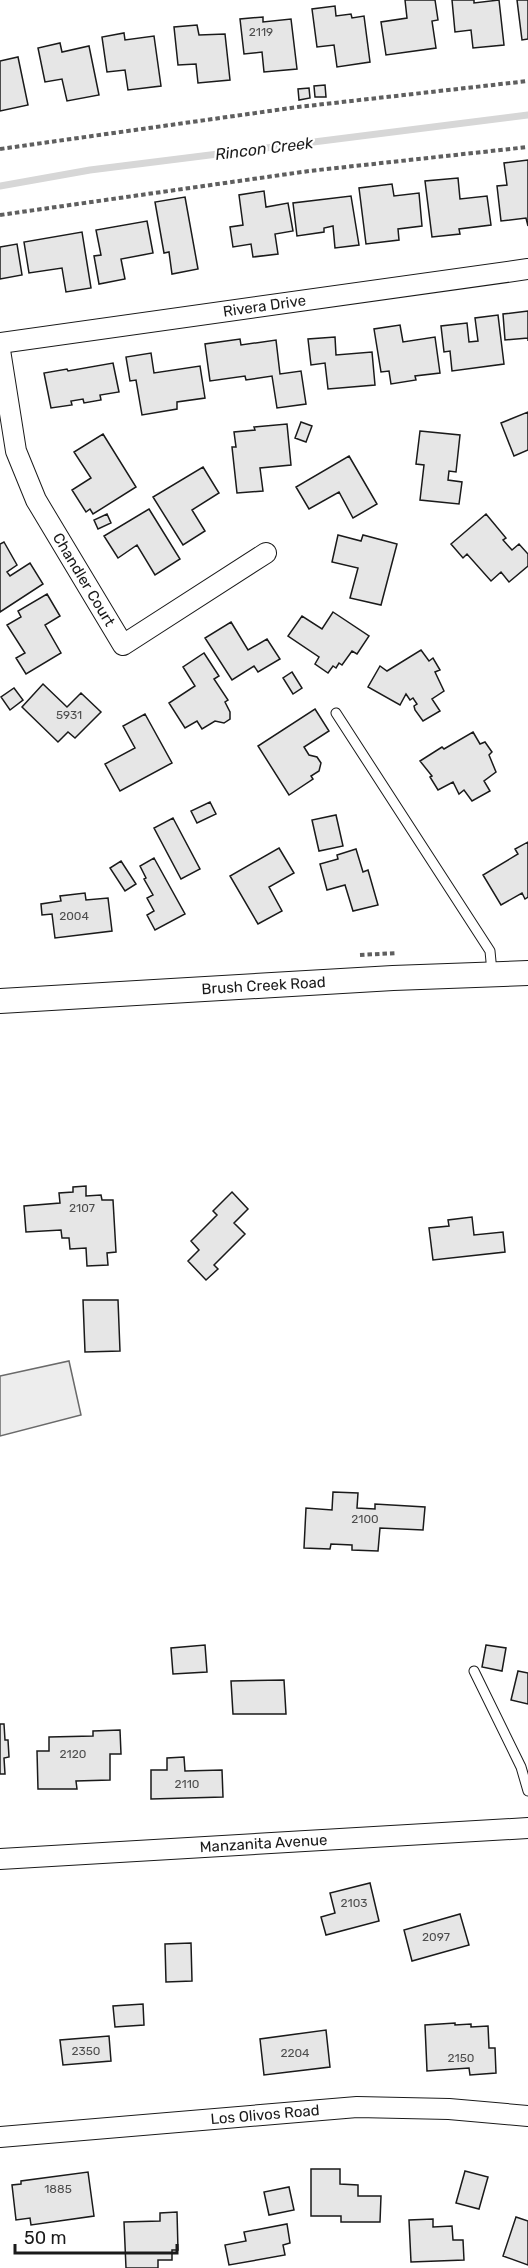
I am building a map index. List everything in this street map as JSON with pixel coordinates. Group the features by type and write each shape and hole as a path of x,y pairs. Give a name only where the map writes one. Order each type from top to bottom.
{"street":[{"name":"Rivera Drive","path":"0,343 528,269"},
{"name":"Chandler Court","path":"0,350 16,451 36,500 123,645 266,553"},
{"name":"Brush Creek Road","path":"0,1001 393,978 528,973"},
{"name":"Manzanita Avenue","path":"0,1859 528,1828"},
{"name":"Los Olivos Road","path":"0,2137 357,2108 449,2109 528,2116"}],"lane":[{"path":"336,713 490,951 492,975"},
{"path":"474,1671 520,1767 528,1791"}],"path":[{"path":"0,148 298,107 528,81"},
{"path":"0,215 309,171 528,147"}],"shaded area":[{"path":"69,1361 81,1415 0,1436 0,1376"}],"building":[{"path":"405,0 435,0 438,20 432,21 436,48 386,55 381,22 407,18"},
{"path":"452,0 474,0 474,3 499,0 504,45 473,48 471,30 455,32"},
{"path":"517,0 528,0 528,39 522,40"},
{"path":"335,6 336,16 351,14 352,18 364,16 370,62 337,67 334,45 317,47 312,9"},
{"path":"263,17 263,22 291,19 297,69 264,72 262,52 244,54 240,19"},
{"path":"197,25 199,35 225,34 230,80 198,83 196,64 178,65 174,27"},
{"path":"124,33 125,40 154,36 161,86 128,90 125,70 107,72 102,37"},
{"path":"60,43 62,52 89,46 99,95 67,101 62,79 45,82 38,48"},
{"path":"18,57 28,105 0,111 0,61"},
{"path":"325,85 326,97 315,97 314,86"},
{"path":"309,88 310,98 299,100 298,89"},
{"path":"528,160 528,226 526,218 501,221 497,186 507,185 504,163"},
{"path":"458,178 460,199 487,196 491,225 459,229 460,234 432,237 425,181"},
{"path":"392,184 394,196 419,193 422,226 398,229 399,240 366,244 359,188"},
{"path":"264,191 266,207 288,203 293,231 275,234 278,254 253,257 251,244 233,247 230,227 243,225 239,195"},
{"path":"351,196 359,245 335,248 333,226 324,228 324,232 297,236 293,203"},
{"path":"185,197 198,269 172,274 169,252 164,253 155,202"},
{"path":"147,221 153,253 121,259 125,279 99,284 94,256 101,255 96,230"},
{"path":"82,232 91,288 66,292 62,268 29,273 24,242"},
{"path":"17,244 22,275 0,279 0,247"},
{"path":"528,311 528,338 505,340 503,314"},
{"path":"498,315 504,364 452,371 450,351 444,352 441,326 467,323 469,342 478,341 475,318"},
{"path":"400,325 403,342 435,337 440,373 415,376 416,380 391,384 389,371 381,372 374,329"},
{"path":"335,337 336,355 372,352 375,385 328,389 325,363 311,365 308,339"},
{"path":"240,339 241,345 276,340 280,374 301,371 306,404 277,408 272,376 246,380 245,376 210,381 205,344"},
{"path":"151,353 154,373 200,366 205,398 177,402 177,409 142,415 136,380 130,381 126,357"},
{"path":"113,363 119,392 100,395 101,400 84,403 83,399 71,401 72,405 51,408 44,373"},
{"path":"528,412 528,450 514,456 501,423"},
{"path":"301,422 312,426 306,442 295,438"},
{"path":"287,424 291,465 260,468 263,491 237,493 232,447 236,447 234,432 255,430 254,427"},
{"path":"420,431 460,435 456,472 449,471 448,480 462,482 459,504 420,500 424,465 416,464"},
{"path":"103,434 136,487 93,514 90,509 86,512 72,490 91,478 74,452"},
{"path":"349,456 377,504 353,518 339,492 309,509 296,487"},
{"path":"203,467 219,493 192,510 205,531 183,545 153,497"},
{"path":"149,509 180,559 155,575 137,545 118,558 104,536"},
{"path":"107,514 111,523 98,529 94,520"},
{"path":"486,514 506,538 503,540 512,550 519,544 528,554 528,566 509,582 501,572 491,581 467,554 463,558 451,544"},
{"path":"338,535 361,541 363,535 397,544 381,605 350,598 358,568 332,562"},
{"path":"4,542 17,565 7,572 10,576 30,563 43,584 0,612 0,544"},
{"path":"47,594 60,616 45,625 61,653 26,674 16,658 25,653 7,625 21,617 18,611"},
{"path":"333,612 369,636 357,654 352,651 342,665 339,663 336,668 333,666 328,673 315,664 319,657 288,636 302,616 322,629"},
{"path":"231,622 248,650 267,639 280,659 258,672 254,666 232,680 205,638"},
{"path":"421,650 429,661 433,658 440,670 435,672 444,691 432,699 440,711 423,721 415,710 414,706 417,704 413,698 410,700 406,694 400,705 368,687 380,666 387,671"},
{"path":"204,653 219,676 214,679 228,700 225,702 230,712 230,719 224,723 215,721 202,729 197,721 185,728 169,703 195,686 183,667"},
{"path":"292,672 302,688 293,694 283,678"},
{"path":"43,684 67,707 81,693 101,712 75,738 68,732 58,742 22,707"},
{"path":"14,688 23,700 10,710 1,697"},
{"path":"315,709 329,731 304,747 309,755 317,757 321,763 319,771 311,776 313,779 289,795 258,746"},
{"path":"145,714 172,763 120,791 105,764 135,748 123,726"},
{"path":"473,732 480,744 485,742 492,752 489,755 496,772 484,781 490,791 472,801 464,790 459,794 453,782 438,790 430,777 432,776 420,761"},
{"path":"210,802 216,814 197,823 191,811"},
{"path":"336,815 343,846 319,851 312,820"},
{"path":"173,818 200,869 181,879 154,828"},
{"path":"528,842 528,897 525,899 522,893 501,905 483,875 518,854 515,849"},
{"path":"279,848 294,873 269,887 282,911 258,924 230,876"},
{"path":"356,849 363,872 368,870 378,905 353,911 345,885 327,890 320,864 338,859 337,855"},
{"path":"154,858 185,914 155,930 147,915 154,911 147,898 153,895 140,866"},
{"path":"121,861 136,884 125,891 110,868"},
{"path":"85,893 86,900 108,898 112,931 55,938 52,914 42,915 41,904 61,901 60,896"},
{"path":"86,1186 86,1196 101,1195 102,1200 113,1200 116,1252 107,1253 108,1265 87,1266 86,1248 70,1249 69,1238 62,1238 61,1230 26,1232 24,1206 60,1203 59,1193 73,1192 73,1187"},
{"path":"232,1192 248,1209 234,1223 245,1234 214,1265 218,1269 206,1280 188,1261 199,1250 191,1241 217,1215 213,1211"},
{"path":"472,1217 474,1235 503,1232 505,1252 433,1260 429,1228 449,1226 448,1220"},
{"path":"83,1300 118,1300 120,1351 85,1352"},
{"path":"333,1492 358,1493 357,1508 375,1509 375,1504 425,1507 423,1530 380,1528 378,1551 352,1550 352,1545 331,1544 330,1549 304,1548 306,1508 332,1510"},
{"path":"205,1645 207,1672 173,1674 171,1648"},
{"path":"486,1645 506,1648 502,1671 482,1667"},
{"path":"518,1671 528,1673 528,1704 511,1700"},
{"path":"284,1680 286,1714 233,1714 231,1681"},
{"path":"0,1724 4,1724 5,1740 8,1740 9,1757 4,1758 5,1774 0,1774"},
{"path":"120,1730 121,1754 110,1754 110,1780 76,1781 77,1789 38,1789 37,1751 49,1751 49,1737 93,1736 93,1731"},
{"path":"184,1757 185,1771 222,1770 223,1797 151,1799 151,1770 167,1770 167,1758"},
{"path":"370,1883 379,1921 326,1935 321,1917 335,1913 330,1893"},
{"path":"460,1914 469,1945 412,1961 404,1930"},
{"path":"191,1943 192,1981 166,1982 165,1944"},
{"path":"143,2004 144,2025 115,2027 113,2006"},
{"path":"455,2023 455,2025 471,2024 471,2027 488,2026 489,2048 495,2048 496,2073 470,2075 469,2068 427,2071 425,2025"},
{"path":"326,2030 330,2067 264,2075 260,2039"},
{"path":"109,2036 111,2061 63,2065 60,2040"},
{"path":"311,2169 340,2169 340,2184 358,2185 358,2196 381,2196 380,2222 341,2222 341,2216 311,2216"},
{"path":"465,2171 488,2177 479,2209 456,2203"},
{"path":"88,2172 94,2216 31,2225 30,2218 16,2220 12,2185 21,2184 21,2181"},
{"path":"289,2187 294,2210 269,2215 264,2192"},
{"path":"177,2212 178,2250 172,2250 172,2260 158,2260 158,2268 126,2268 124,2222 160,2221 160,2213"},
{"path":"516,2217 528,2221 528,2265 503,2256"},
{"path":"433,2219 433,2227 452,2226 453,2240 463,2240 464,2260 411,2262 409,2220"},
{"path":"287,2224 290,2243 283,2245 285,2255 229,2265 225,2245 246,2241 244,2232"}],"waterway":[{"name":"Rincon Creek","path":"0,186 90,170 528,115"}]}
